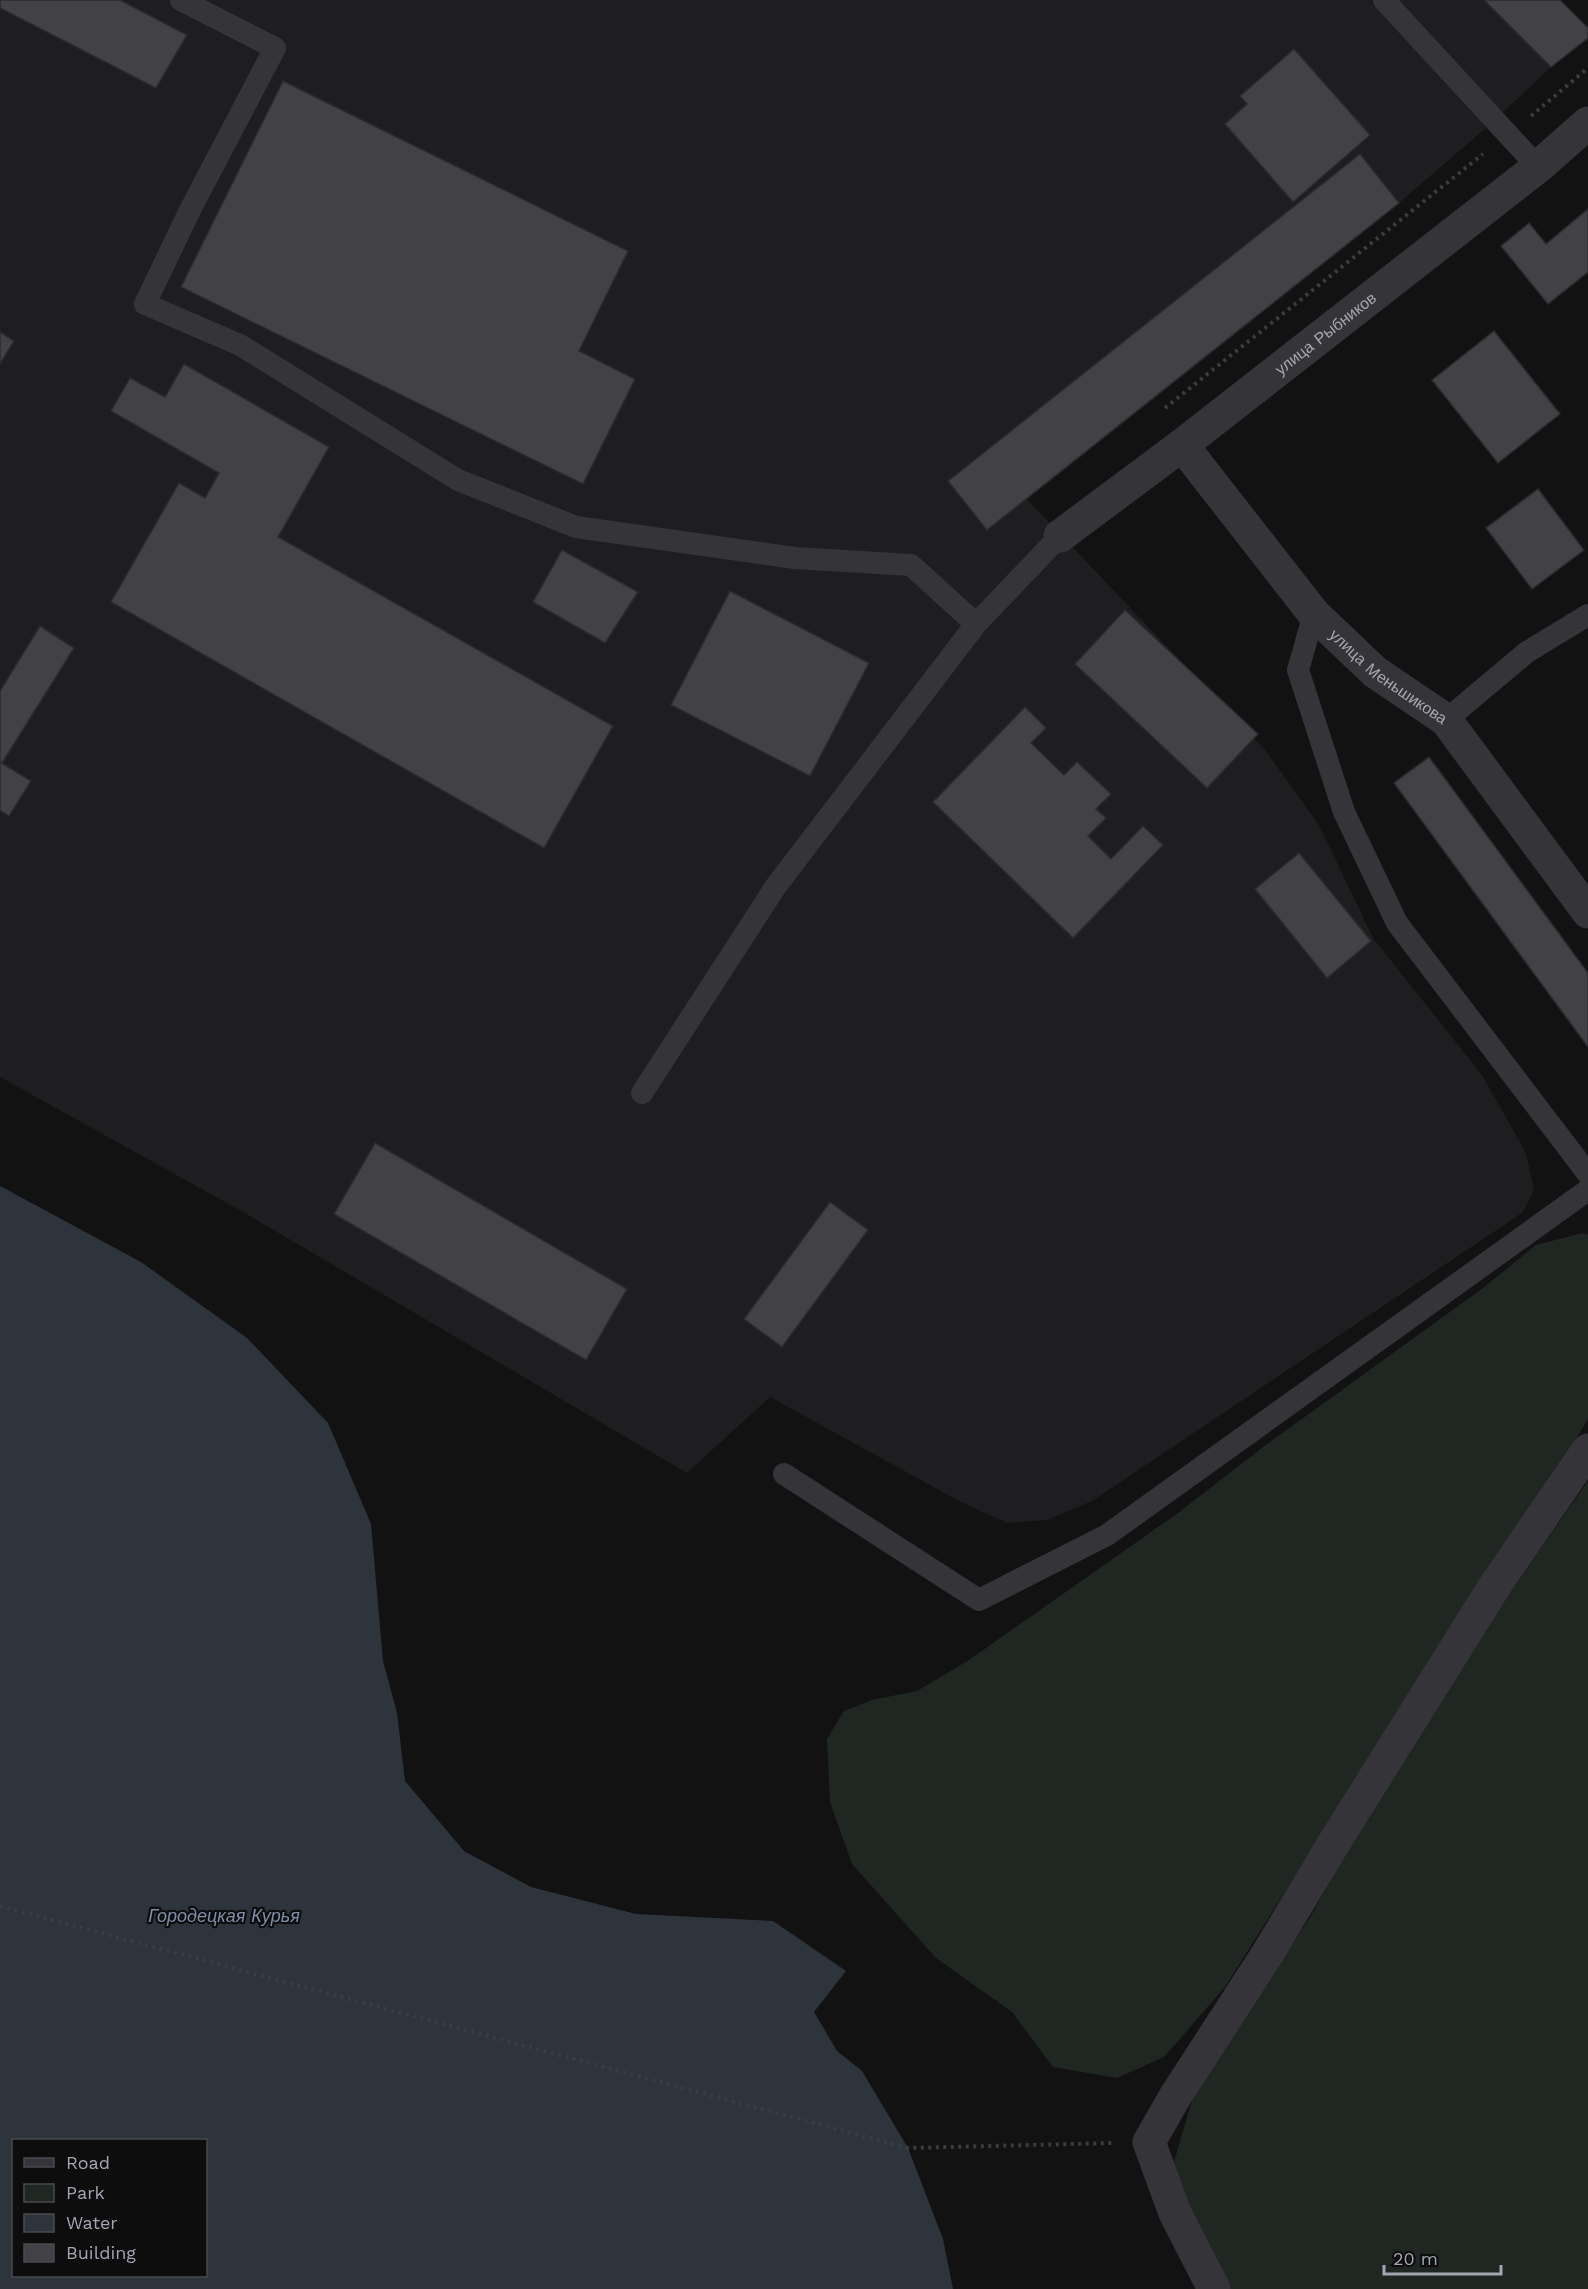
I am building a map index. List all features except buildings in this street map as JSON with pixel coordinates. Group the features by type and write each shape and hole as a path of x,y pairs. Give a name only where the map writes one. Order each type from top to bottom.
{"street":[{"name":"улица Рыбников","path":"1060,536 1182,445 1538,167 1588,123"},
{"name":"улица Меньшикова","path":"1182,445 1314,614 1375,672 1446,720 1588,912"},
{"path":"1214,2289 1175,2213 1149,2142 1176,2095 1268,1953 1332,1846 1488,1597 1588,1450"}],"lane":[{"path":"181,0 274,48 190,210 145,304 240,345 458,480 576,527 795,558 911,565 976,624"},
{"path":"1384,0 1538,167"},
{"path":"642,1094 776,886 976,624 1060,536"},
{"path":"1314,614 1298,670 1344,812 1397,923 1588,1174"},
{"path":"1446,720 1527,652 1588,615"},
{"path":"784,1474 980,1599 1107,1535 1588,1190"}],"path":[{"path":"1156,415 1508,135 1588,68"},
{"path":"0,1906 908,2148 1149,2142"}],"shaded area":[{"path":"0,0 1484,0 1551,67 1495,120 1399,203 1026,498 1266,751 1319,825 1373,938 1482,1075 1526,1153 1534,1190 1522,1213 1092,1501 1047,1520 1007,1523 959,1501 770,1397 687,1473 243,1212 0,1077"}],"green space":[{"path":"1582,1233 1588,1235 1588,1419 1563,1460 1225,1987 1164,2057 1117,2078 1053,2067 1012,2012 936,1958 852,1864 830,1802 827,1739 844,1711 872,1700 917,1691 969,1660 1178,1513 1263,1447 1483,1288 1536,1245"},
{"path":"1588,1481 1588,2289 1224,2289 1172,2169 1194,2093 1311,1916 1407,1740"}],"water":[{"name":"Городецкая Курья","path":"0,1186 141,1262 247,1338 328,1423 371,1524 383,1661 397,1713 405,1781 464,1851 531,1887 636,1914 773,1921 846,1971 814,2012 837,2051 862,2071 908,2148 943,2239 953,2289 0,2289"}]}
